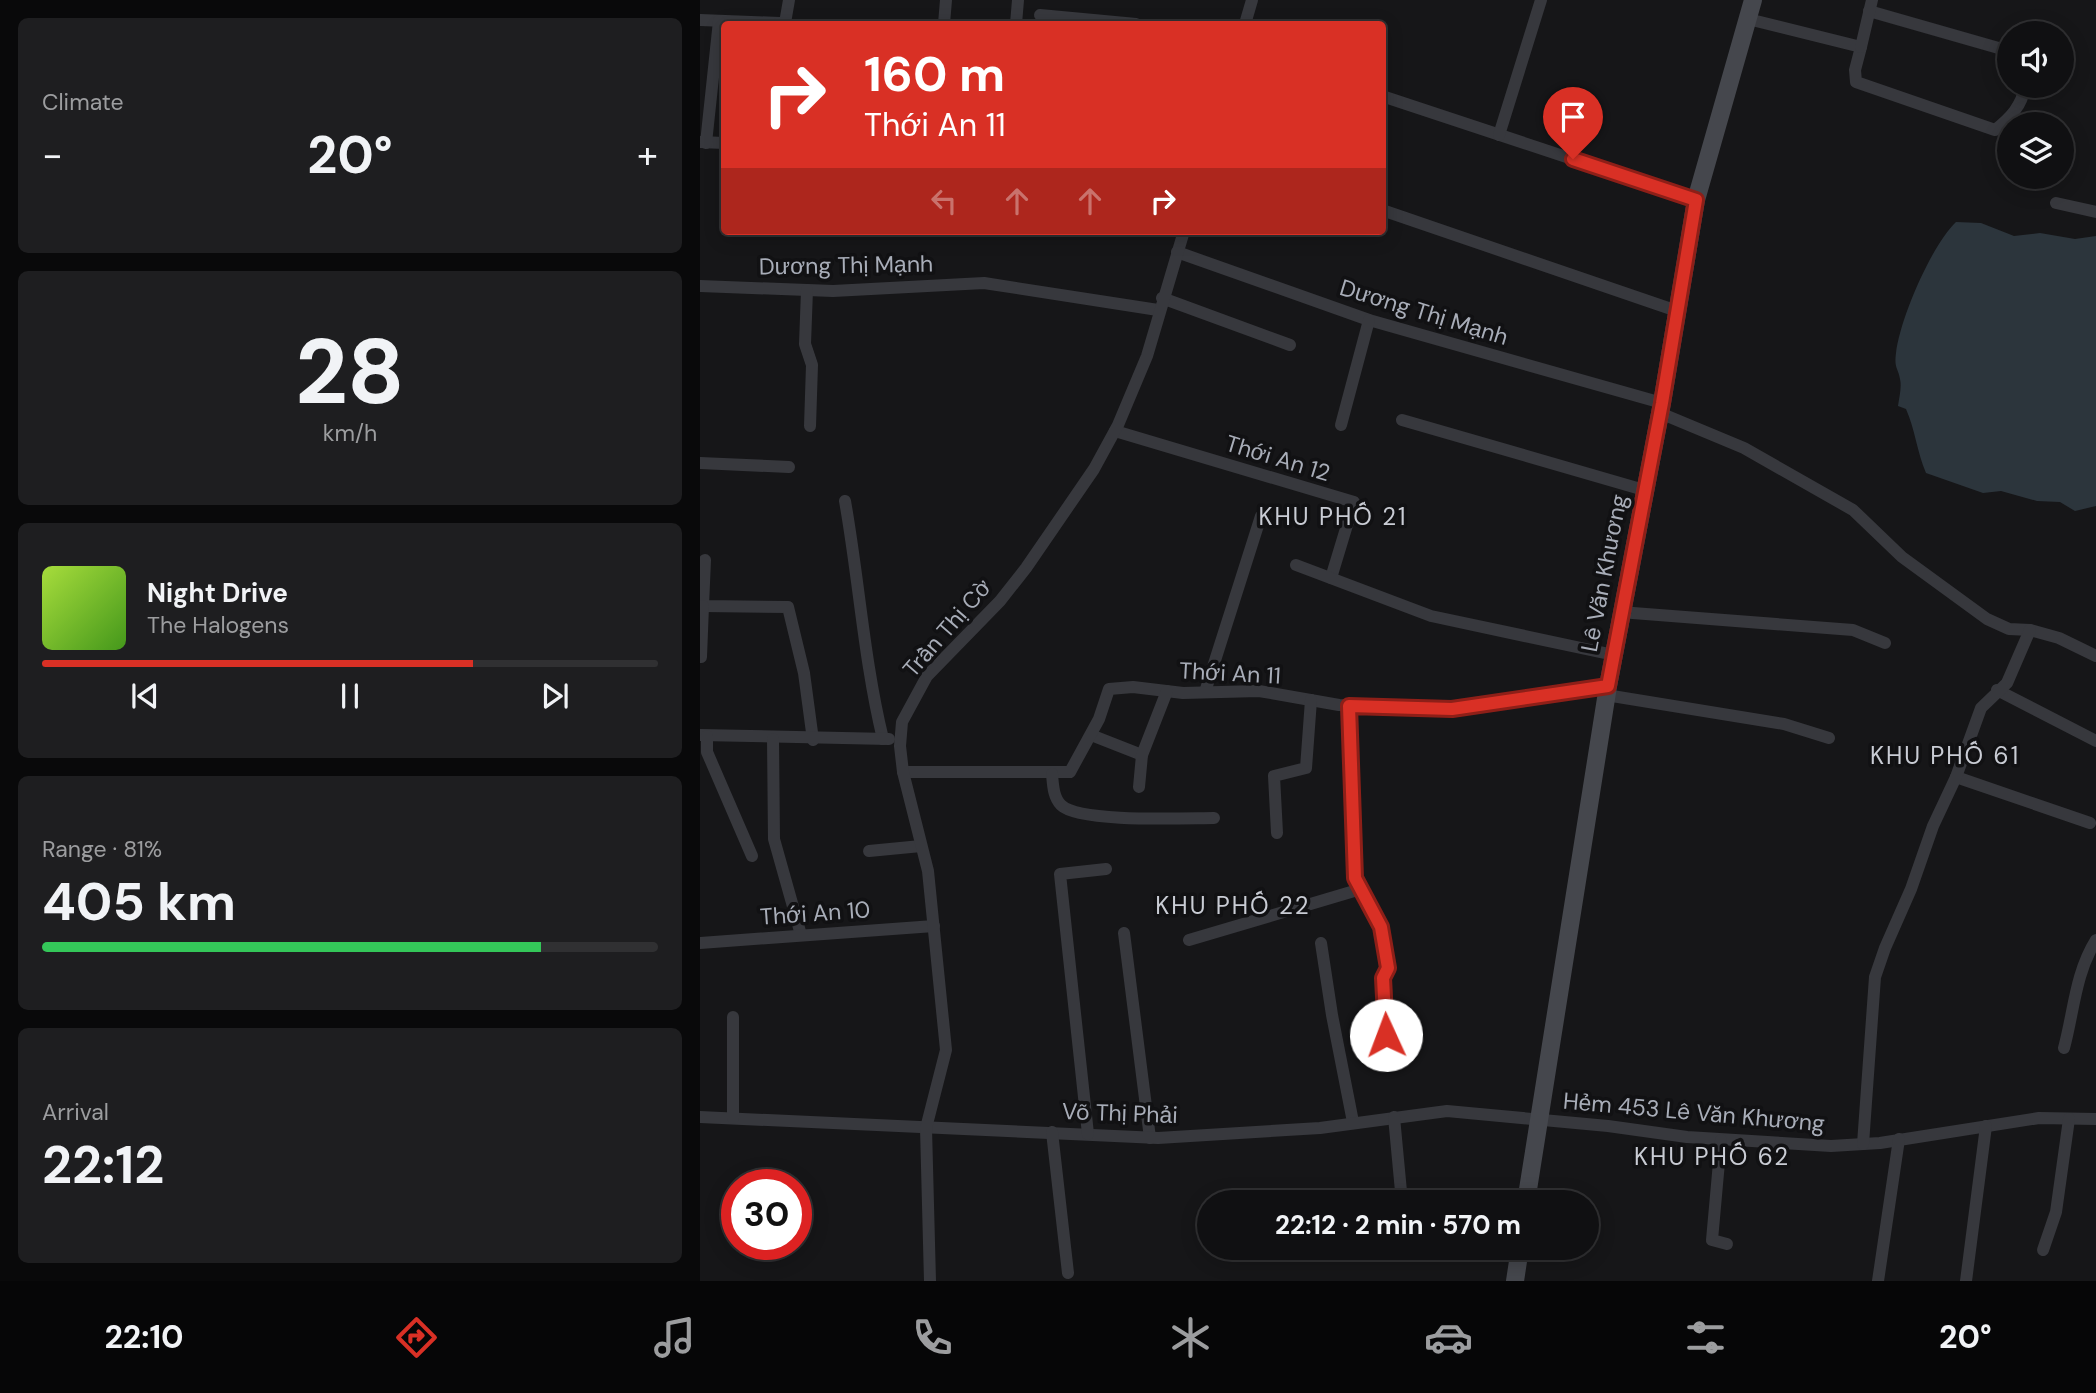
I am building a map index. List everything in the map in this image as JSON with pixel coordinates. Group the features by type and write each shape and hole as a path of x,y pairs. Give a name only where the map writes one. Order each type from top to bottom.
{"main road":[{"name":"Lê Văn Khương","path":"1528,1190 1620,612 1661,408 1696,200 1753,0"},
{"path":"1515,1281 1518,1260"}],"street":[{"path":"785,21 789,0"},
{"path":"944,21 946,0"},
{"path":"1016,21 1018,0"},
{"path":"1246,21 1251,0"},
{"path":"1499,135 1541,0"},
{"path":"1997,47 1870,5 1855,70 1856,82 1995,130 2012,116 2023,98"},
{"path":"1040,15 1104,21"},
{"path":"1748,19 1861,47"},
{"path":"700,20 734,21"},
{"path":"719,20 703,143 721,143"},
{"path":"1386,97 1696,200"},
{"path":"2056,203 2096,212"},
{"path":"1386,211 1677,311"},
{"name":"Trần Thị Cờ","path":"930,1281 926,1128 946,1050 929,871 903,772 900,739 902,722 928,676 1000,601 1026,568 1056,522 1074,502 1115,430 1147,356 1160,304 1183,235"},
{"name":"Dương Thị Mạnh","path":"1177,252 1369,320 1661,408 1744,448 1853,510 1902,558 1987,618 2009,629 2030,630 2059,638 2096,656"},
{"name":"Dương Thị Mạnh","path":"700,286 807,290 984,283 1160,304 1290,345"},
{"path":"807,290 805,344 812,365 810,426"},
{"path":"1341,425 1369,320"},
{"path":"1402,420 1644,489"},
{"name":"Thới An 12","path":"1115,430 1354,502 1331,578"},
{"path":"700,463 789,467"},
{"path":"845,500 859,579 862,635 883,740"},
{"path":"1205,692 1261,516"},
{"path":"701,657 705,559"},
{"path":"1296,565 1431,616 1614,655"},
{"path":"703,606 788,607 804,673 813,740"},
{"path":"1620,612 1846,629 1885,643"},
{"path":"1863,1144 1875,978 1981,708 2007,683 2030,630"},
{"name":"Thới An 11","path":"1052,774 1070,772 1091,735 1109,689 1133,687 1167,691 1259,691 1349,706 1452,709 1607,691 1784,724 1829,738"},
{"path":"1997,690 2096,741"},
{"path":"1139,788 1142,755 1167,691"},
{"path":"1277,833 1274,776 1306,768 1311,700"},
{"path":"1349,706 1355,878 1381,927 1388,968 1383,978 1387,1058"},
{"path":"752,856 707,752 703,735 813,740 900,739"},
{"path":"1091,735 1142,755"},
{"path":"773,739 775,839 801,935"},
{"path":"903,772 1052,774 1055,797 1068,810 1128,818 1214,818"},
{"path":"1956,777 2090,823"},
{"path":"869,851 921,846"},
{"path":"1088,1134 1060,874 1065,871 1106,869"},
{"path":"1189,940 1361,889"},
{"name":"Thới An 10","path":"700,943 934,926"},
{"path":"1124,933 1150,1138"},
{"path":"2064,1048 2072,1002 2088,953 2096,940"},
{"path":"1321,943 1353,1122"},
{"path":"733,1017 733,1118"},
{"name":"Võ Thị Phải","path":"700,1116 1150,1138 1321,1128 1447,1111 1538,1119"},
{"path":"1394,1117 1401,1190"},
{"name":"Hẻm 453 Lê Văn Khương","path":"1538,1119 1721,1140 1831,1146 1863,1144 2039,1118 2096,1119"},
{"path":"2043,1250 2056,1212 2069,1119"},
{"path":"1966,1281 1986,1126"},
{"path":"1052,1132 1068,1273"},
{"path":"1878,1281 1899,1139"},
{"path":"1721,1140 1712,1240 1727,1244"}],"shaded area":[{"path":"1956,222 1981,223 2014,236 2040,233 2075,239 2096,236 2096,506 2075,511 2060,502 2037,501 2001,491 1983,493 1926,473 1906,409 1898,406 1901,385 1896,353 1918,284 1946,233"}],"district":[{"name":"KHU PHỐ 21","path":"1333,516"},
{"name":"KHU PHỐ 61","path":"1945,755"},
{"name":"KHU PHỐ 22","path":"1233,905"},
{"name":"KHU PHỐ 62","path":"1712,1156"}],"route":[{"path":"1386,1035 1383,978 1388,968 1381,927 1355,878 1349,706 1452,709 1608,686 1662,403 1696,200 1573,159"}]}
